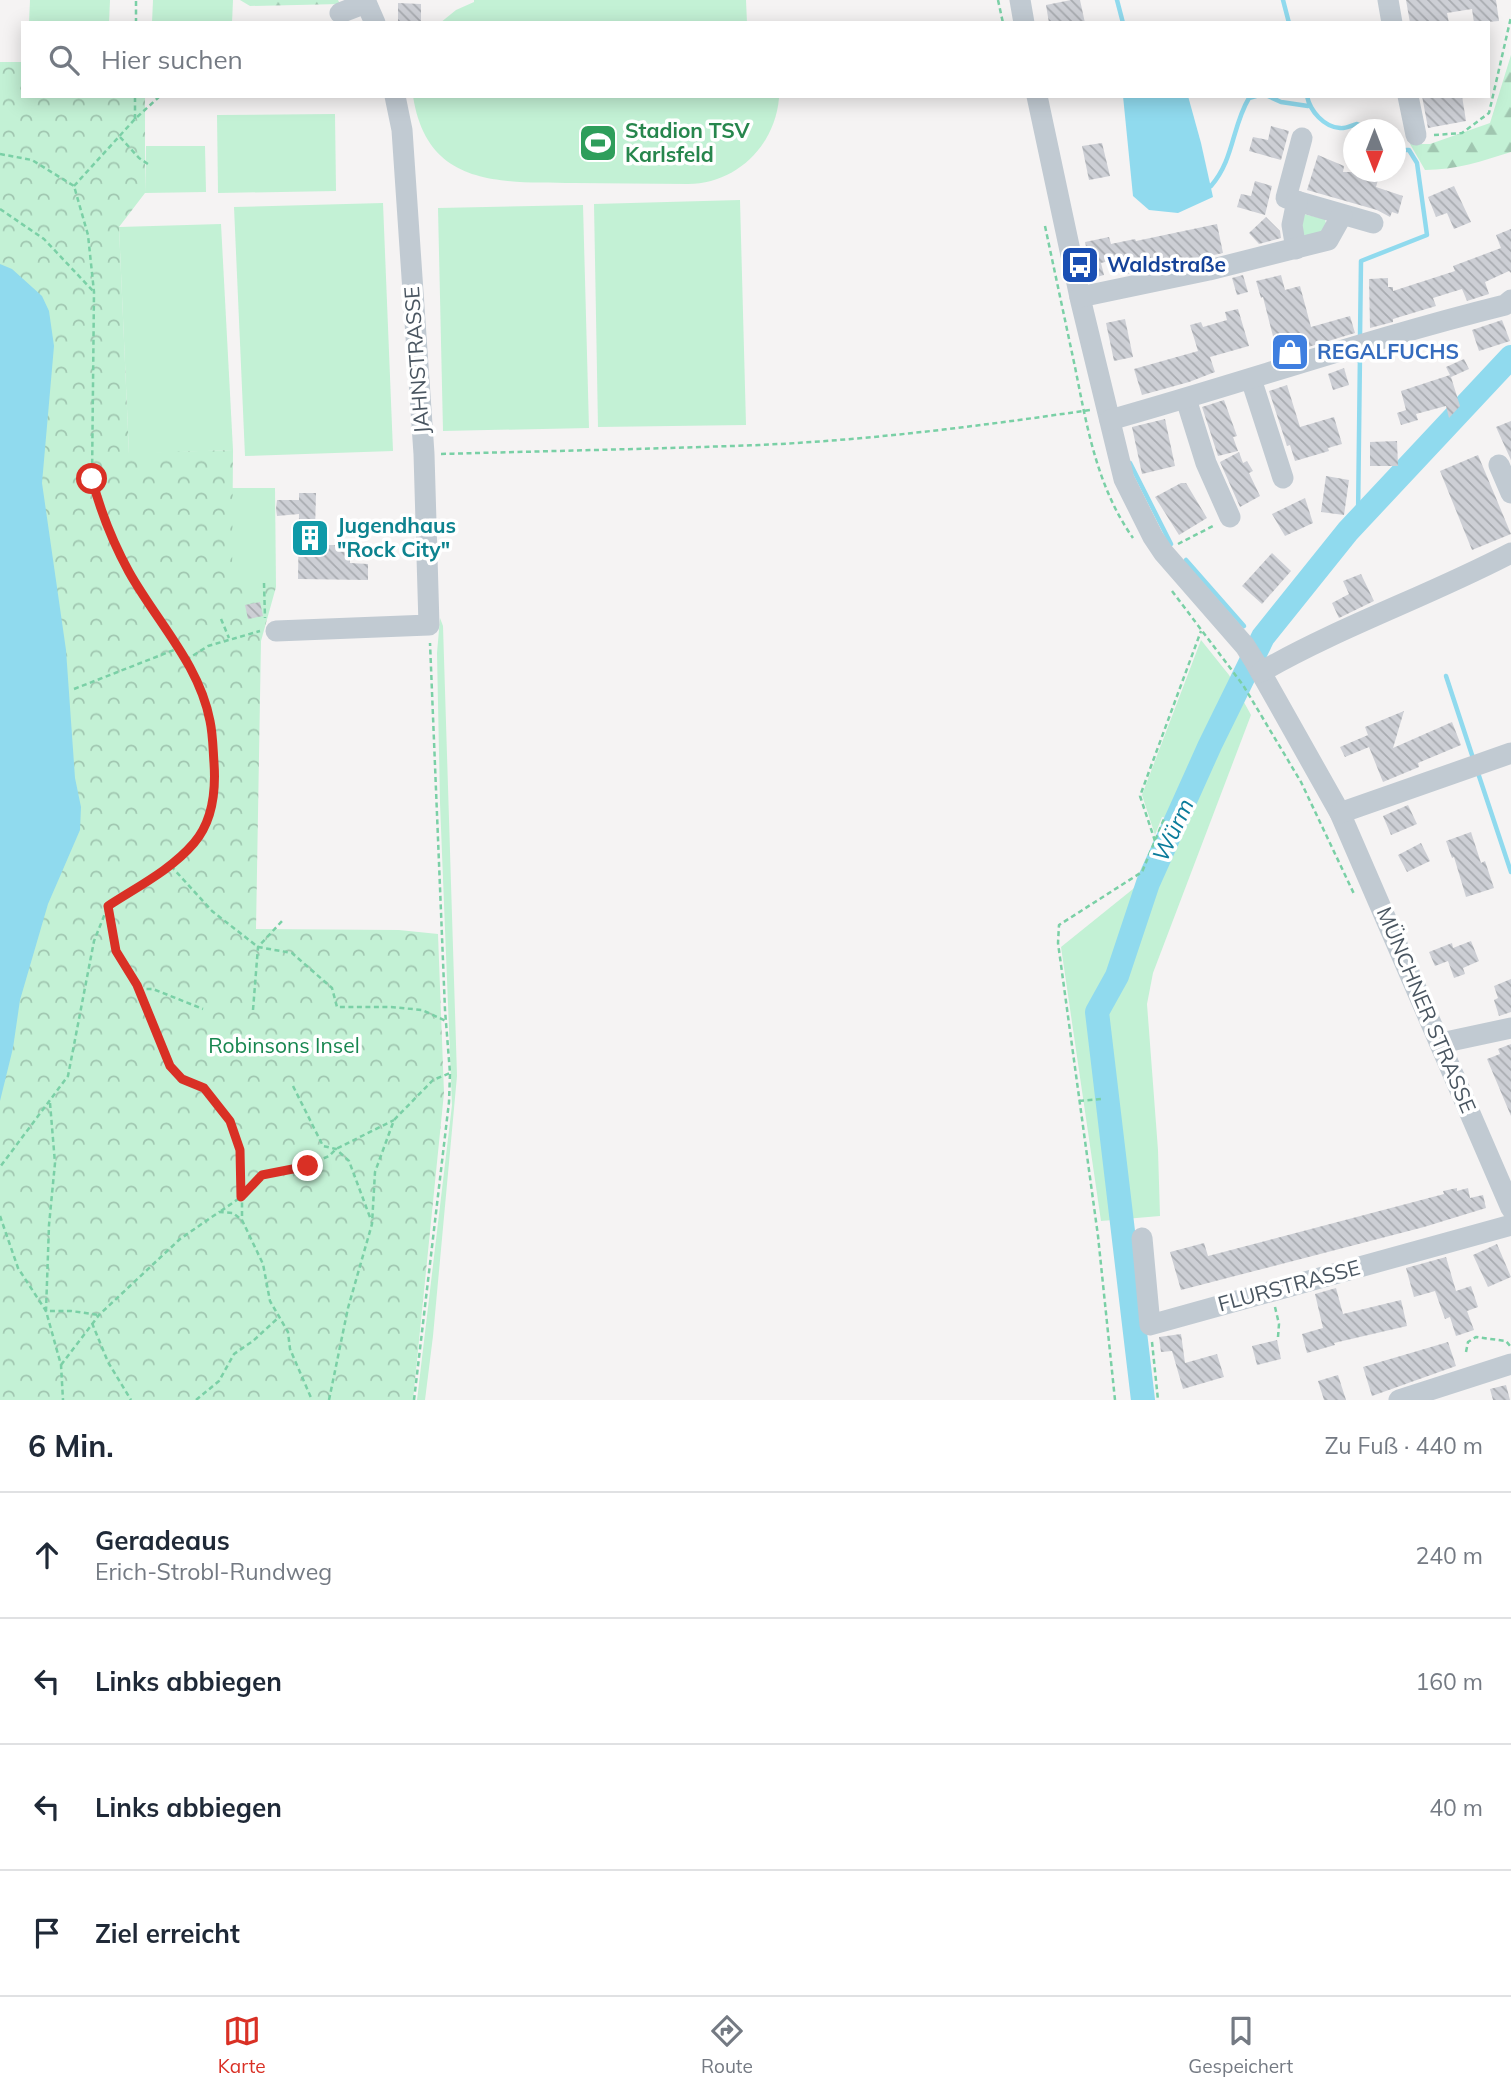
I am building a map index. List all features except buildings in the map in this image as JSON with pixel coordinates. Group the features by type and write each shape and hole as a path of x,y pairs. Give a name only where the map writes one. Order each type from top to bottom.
{"street":[{"path":"1020,0 1024,21"},
{"path":"1388,0 1392,21"},
{"path":"340,13 365,1 374,21"},
{"name":"JAHNSTRASSE","path":"396,98 402,130 424,454 429,625"},
{"name":"MÜNCHNER STRASSE","path":"1037,98 1080,297 1124,479 1163,552 1253,660 1340,813 1511,1208"},
{"path":"1408,98 1416,135"},
{"path":"1302,138 1286,198 1373,223"},
{"path":"1296,249 1292,225 1297,201"},
{"path":"1080,297 1209,270 1328,240 1342,215"},
{"path":"1110,420 1505,305 1511,300"},
{"path":"1251,379 1283,478"},
{"path":"1186,399 1206,463 1230,517"},
{"path":"1499,466 1511,493"},
{"path":"1253,660 1297,651 1443,587 1511,553"},
{"path":"275,630 429,625"},
{"path":"1340,813 1511,752"},
{"path":"1441,1044 1511,1028"},
{"name":"FLURSTRASSE","path":"1150,1325 1511,1225"},
{"path":"1142,1238 1150,1325"},
{"path":"1399,1400 1511,1364"}],"path":[{"path":"136,0 136,21"},
{"path":"998,0 1003,21"},
{"path":"1416,135 1462,133 1489,113 1511,17"},
{"path":"135,98 135,119"},
{"path":"74,186 158,98"},
{"path":"120,137 148,164"},
{"path":"0,154 32,160 74,186 88,235 93,292 92,479 102,515 129,572 179,648 199,686 210,721 215,783 210,817 195,842 171,866 108,906 94,941 68,1076 0,1167"},
{"path":"0,209 44,239 93,292"},
{"path":"424,454 774,444 969,428 1084,411 1045,225"},
{"path":"1163,552 1230,517"},
{"path":"264,583 265,620 275,630"},
{"path":"221,619 230,639"},
{"path":"414,1400 449,1102 450,1073 429,625"},
{"path":"1155,841 1140,796 1201,629"},
{"path":"186,660 208,646 250,632 275,630"},
{"path":"74,689 179,648"},
{"path":"1228,665 1243,685"},
{"path":"1115,1400 1098,1236 1058,943 1059,925 1142,872 1164,819"},
{"path":"171,866 212,911 258,947 292,953 332,988 337,1007 422,1010 446,1021"},
{"path":"108,906 116,951 138,989 170,1066 182,1079 204,1088 230,1121 240,1150 242,1220 263,1264 270,1301 288,1332 290,1349 312,1400"},
{"path":"253,1010 258,947 282,921"},
{"path":"138,989 153,989 203,1009"},
{"path":"61,1365 99,1315 180,1239 241,1197 262,1175 308,1166 329,1156 336,1149 394,1120 433,1080 450,1073"},
{"path":"293,1086 323,1146 336,1149 349,1161 372,1224"},
{"path":"1079,1101 1102,1099"},
{"path":"50,1102 55,1163 49,1225 46,1311 61,1365 63,1400"},
{"path":"329,1400 348,1308 372,1224 375,1172 394,1120"},
{"path":"219,1212 233,1213 242,1220"},
{"path":"0,1216 18,1268 46,1311"},
{"path":"1275,1307 1279,1324 1278,1337"},
{"path":"46,1311 99,1315"},
{"path":"196,1400 219,1381 234,1354 278,1318"},
{"path":"92,1324 108,1362 131,1400"},
{"path":"1150,1325 1158,1400"},
{"path":"1466,1352 1468,1342 1476,1338 1506,1341 1511,1347"}],"green space":[{"path":"30,0 110,0 109,21 29,21"},
{"path":"153,0 233,0 232,21 152,21"},
{"path":"240,0 338,0 340,4 250,6"},
{"path":"746,0 747,21 442,21 456,10 474,2"},
{"path":"1511,55 1511,152 1458,167 1425,170 1410,144 1430,144 1490,123"},
{"name":"Robinsons Insel","path":"0,62 21,62 21,98 145,98 145,193 119,227 129,453 233,450 232,587 276,587 261,641 256,929 399,930 438,934 444,1093 413,1400 0,1400"},
{"name":"Stadion TSV Karlsfeld","path":"414,98 779,98 770,132 750,159 722,177 688,184 520,182 471,174 451,164 434,148 421,126"},
{"path":"335,114 336,191 218,193 217,115"},
{"path":"146,146 205,146 206,192 145,193"},
{"path":"740,200 746,425 598,427 594,204"},
{"path":"383,203 393,451 245,456 234,207"},
{"path":"583,205 589,428 443,431 438,208"},
{"path":"1303,214 1325,219 1327,229 1308,242 1297,221"},
{"path":"221,224 233,450 129,454 119,227"},
{"path":"231,488 275,488 276,587 232,587"},
{"path":"440,618 443,626 457,1076 433,1336 425,1400 417,1400 452,1105 440,803 437,653"},
{"path":"1201,640 1229,675 1251,715 1153,973 1147,1004 1160,1216 1101,1221 1061,947 1133,889 1144,875 1168,818 1162,817 1155,835 1142,795"}],"water":[{"path":"1123,98 1189,98 1213,197 1178,213 1149,210 1133,196"},
{"path":"0,264 12,269 42,296 49,311 54,346 42,483 66,650 75,778 81,807 80,830 48,904 20,1000 13,1048 0,1101"}],"waterway":[{"path":"1117,0 1122,21"},
{"path":"1283,0 1288,21"},
{"path":"1211,186 1229,154 1249,98"},
{"path":"1272,98 1308,106"},
{"path":"1308,98 1323,121 1334,127 1343,128"},
{"path":"1360,337 1361,261 1427,235 1417,163 1409,150 1406,150"},
{"path":"1358,520 1360,353"},
{"name":"Würm","path":"1143,1400 1097,1012 1117,976 1148,883 1210,745 1263,637 1348,531 1511,357"},
{"path":"1130,463 1171,544"},
{"path":"1186,560 1244,626"},
{"path":"1446,676 1473,758"},
{"path":"1477,770 1511,872"}],"place":[{"name":"Stadion TSV Karlsfeld","path":"598,143"},
{"name":"Waldstraße","path":"1080,265"},
{"name":"REGALFUCHS","path":"1290,352"},
{"name":"Jugendhaus \"Rock City\"","path":"310,538"}],"route":[{"path":"92,479 102,515 129,572 186,660 199,686 210,721 215,783 210,817 195,842 171,866 108,906 116,951 137,985 170,1066 182,1079 204,1088 230,1121 240,1150 241,1197 262,1175 308,1166"}]}
